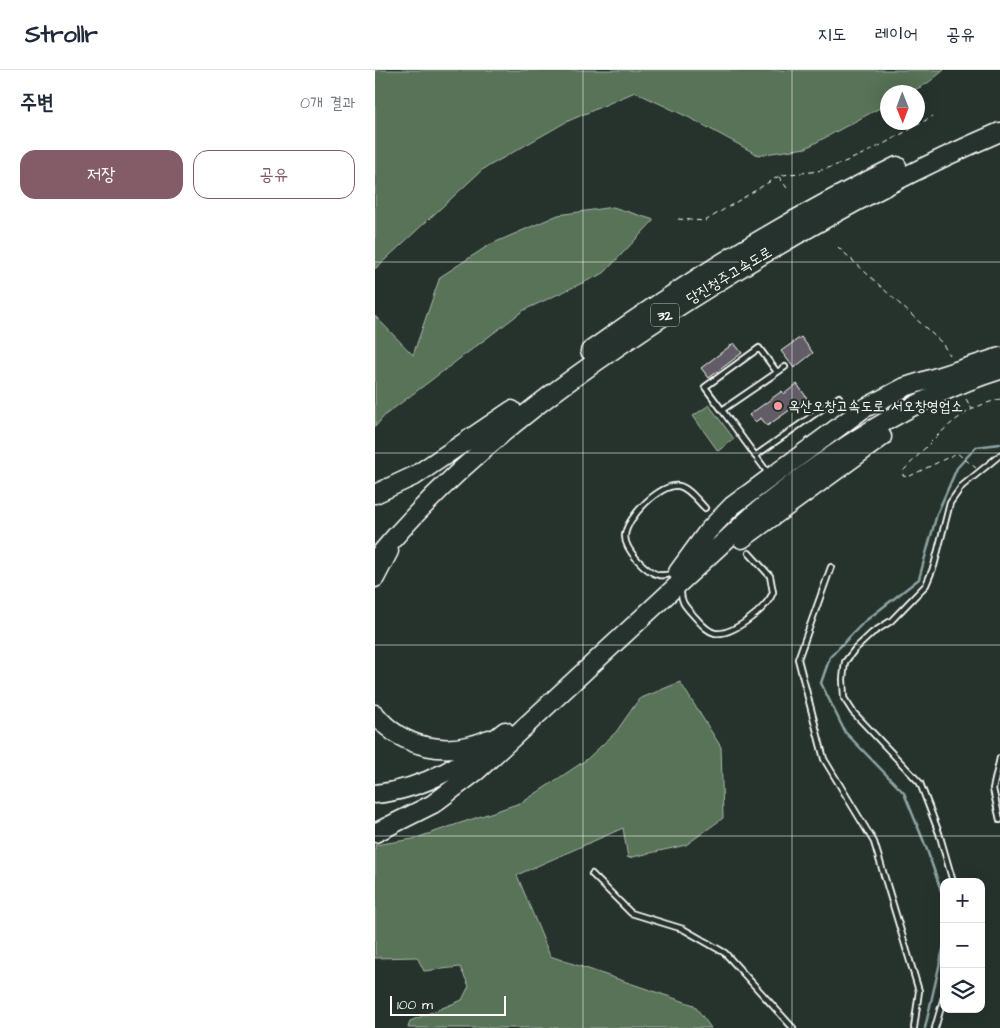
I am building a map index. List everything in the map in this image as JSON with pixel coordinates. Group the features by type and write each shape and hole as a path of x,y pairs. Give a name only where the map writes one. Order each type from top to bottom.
{"highway":[{"name":"당진청주고속도로","path":"375,541 442,470 512,410 642,315 796,220 889,170 1000,120"},
{"name":"당진청주고속도로","path":"375,560 442,487 489,443 635,334 728,275 832,214 924,166 1000,132"},
{"path":"680,577 723,515 770,476 880,399 912,385 1000,357"},
{"path":"375,833 439,800 497,753 749,509 853,431 920,390 1000,357"},
{"path":"375,794 405,789 441,776 476,755 754,514 847,446 929,399 1000,371"},
{"path":"375,494 408,479 512,410"},
{"path":"375,578 402,529"},
{"path":"375,714 400,737 424,746 444,749 480,742 515,723"},
{"path":"375,801 408,796 437,787 469,771 497,753"}],"lane":[{"path":"770,476 705,387 759,348 777,372"},
{"path":"722,410 785,366"},
{"path":"755,456 839,397"},
{"path":"952,878 939,833 920,783 853,712 844,698 843,679 845,662 855,649 872,633 891,621 926,585 934,566 950,503 962,486 1000,455"},
{"path":"705,508 685,488 669,486 655,494 627,528 625,537 628,548 649,570 661,575 680,577 683,604 705,627 717,633 732,630 766,604 773,592 770,576 749,553"},
{"path":"831,566 798,659 823,759 874,842 919,991 914,1028"},
{"path":"1000,758 993,789 1000,820"},
{"path":"592,874 631,913 683,929 725,953 793,1028"},
{"path":"935,1028 940,1011"}],"path":[{"path":"678,219 705,221 779,176 791,172 823,170 901,136 933,116"},
{"path":"779,176 787,188"},
{"path":"838,246 941,342 950,355"},
{"path":"966,399 972,409"},
{"path":"980,471 965,457 957,453 908,477 903,476 903,471 959,417 972,409 1000,399"}],"green space":[{"path":"375,70 944,70 924,85 880,85 880,108 806,148 758,155 690,118 635,92 566,122 482,170 375,269"},
{"path":"613,207 654,220 604,273 524,310 385,415 375,427 375,316 413,355 440,277 489,245 558,215"},
{"path":"709,405 734,439 718,451 693,416"},
{"path":"680,682 721,747 723,818 686,845 628,858 623,828 517,875 550,956 694,1005 711,1028 408,1028 410,1021 462,1000 469,986 460,967 424,971 417,957 375,958 375,845 413,839 523,802 586,760 616,732 639,699"}],"building":[{"path":"801,337 813,353 794,368 781,351"},
{"path":"734,343 742,353 709,378 701,368"},
{"name":"옥산오창고속도로 서오창영업소","path":"797,384 807,398 767,426 761,418 755,422 749,415 782,391 784,394"}],"waterway":[{"path":"940,887 904,793 845,732 821,683 830,657 864,622 919,579 937,514 957,468 976,447 1000,444"},
{"path":"925,1028 940,962"}],"place":[{"name":"옥산오창고속도로 서오창영업소","path":"778,406"}]}
